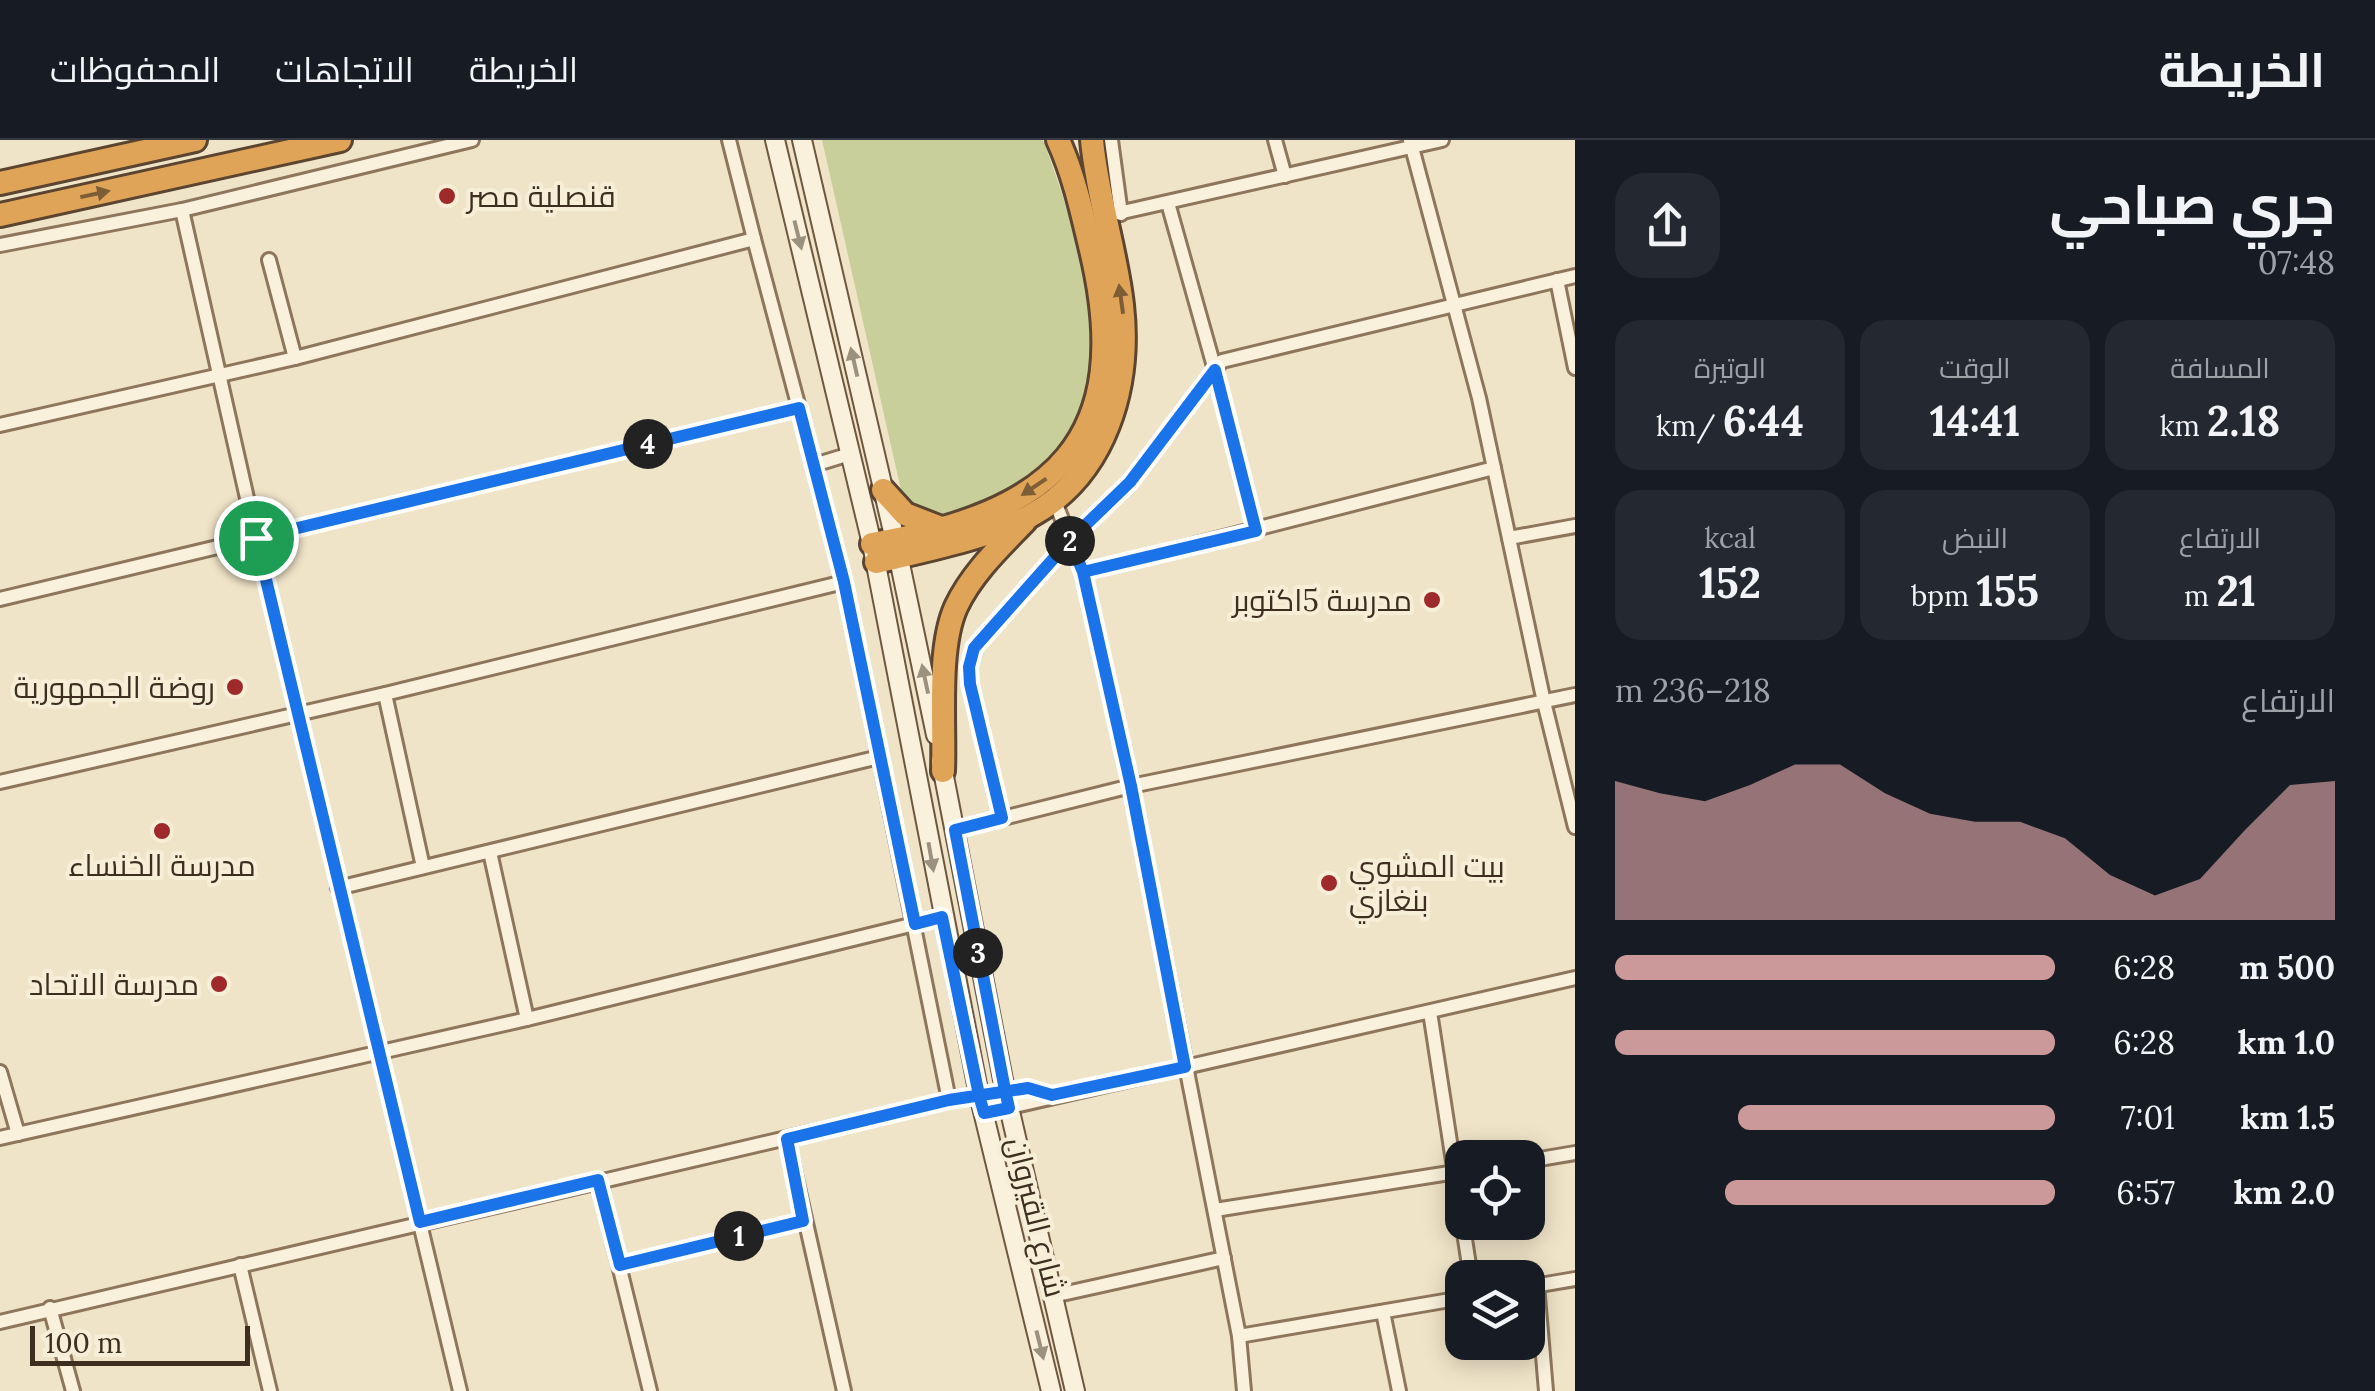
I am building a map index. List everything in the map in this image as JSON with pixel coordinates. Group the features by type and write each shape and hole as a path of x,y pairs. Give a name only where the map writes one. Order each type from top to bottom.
{"highway":[{"path":"0,183 195,140"},
{"path":"0,214 340,140"},
{"path":"885,551 996,509 1036,487 1057,472 1078,446 1093,417 1102,382 1103,312 1079,197 1058,140"},
{"path":"943,771 945,662 955,609 974,576 1029,517 1085,468 1111,423 1122,377 1122,302 1113,215 1092,140"},
{"path":"883,490 913,520 945,529"},
{"path":"885,551 1029,517"}],"main road":[{"path":"775,140 850,454 885,551 943,771 1007,1099 1075,1391"},
{"path":"802,140 883,490 885,551"},
{"name":"شارع القيروان","path":"885,551 914,761 942,917 981,1104 1051,1391"}],"street":[{"path":"0,245 182,210 472,140"},
{"path":"729,140 844,582 949,1100"},
{"path":"1110,140 1113,215 1442,140"},
{"path":"1275,140 1285,176"},
{"path":"1411,144 1494,468 1575,827"},
{"path":"1168,203 1256,531"},
{"path":"182,210 338,888 460,1391"},
{"path":"0,424 294,358 754,239"},
{"path":"269,260 294,358"},
{"path":"1002,818 970,684 974,648 1070,540 1130,482 1215,370 1232,358 1575,276"},
{"path":"1557,280 1575,368"},
{"path":"0,599 799,408"},
{"path":"814,465 850,454"},
{"path":"1083,572 1494,468"},
{"path":"1054,499 1083,572 1131,786 1239,1336 1244,1391"},
{"path":"1509,538 1575,526"},
{"path":"0,782 385,694 844,582"},
{"path":"385,694 423,868"},
{"path":"955,830 1131,786 1575,695"},
{"path":"338,888 878,757"},
{"path":"490,852 528,1019"},
{"path":"0,1138 528,1019 942,917"},
{"path":"0,1322 949,1100 981,1104 1052,1095 1575,978"},
{"path":"1430,1012 1452,1140"},
{"path":"0,1072 18,1134"},
{"path":"787,1139 844,1391"},
{"path":"1545,1158 1575,1153"},
{"path":"1215,1210 1445,1174"},
{"path":"598,1180 650,1391"},
{"path":"620,1265 803,1221"},
{"path":"1053,1296 1224,1258"},
{"path":"240,1265 270,1391"},
{"path":"1545,1284 1575,1279"},
{"path":"1239,1336 1445,1301"},
{"path":"50,1308 73,1391"},
{"path":"1383,1312 1398,1391"},
{"path":"1542,1360 1546,1391"}],"green space":[{"path":"822,140 1043,140 1074,235 1086,287 1091,339 1087,388 1071,432 1041,469 994,496 948,513 928,512 903,499"}],"place":[{"name":"قنصلية مصر","path":"447,196"},
{"name":"مدرسة 5اكتوبر","path":"1432,600"},
{"name":"روضة الجمهورية","path":"235,687"},
{"name":"مدرسة الخنساء","path":"162,831"},
{"name":"بيت المشوي بنغازي","path":"1329,883"},
{"name":"مدرسة الاتحاد","path":"219,984"}],"route":[{"path":"256,538 420,1222 598,1180 620,1265 803,1221 787,1139 949,1100 979,1095 1005,1090 1028,1088 1052,1095 1185,1067 1131,786 1083,572 1070,540 1130,482 1215,370 1256,531 1083,572 1070,540 974,648 970,684 1002,818 955,830 1005,1090 1009,1108 984,1113 979,1095 942,917 915,924 844,582 799,408 256,538"}]}
